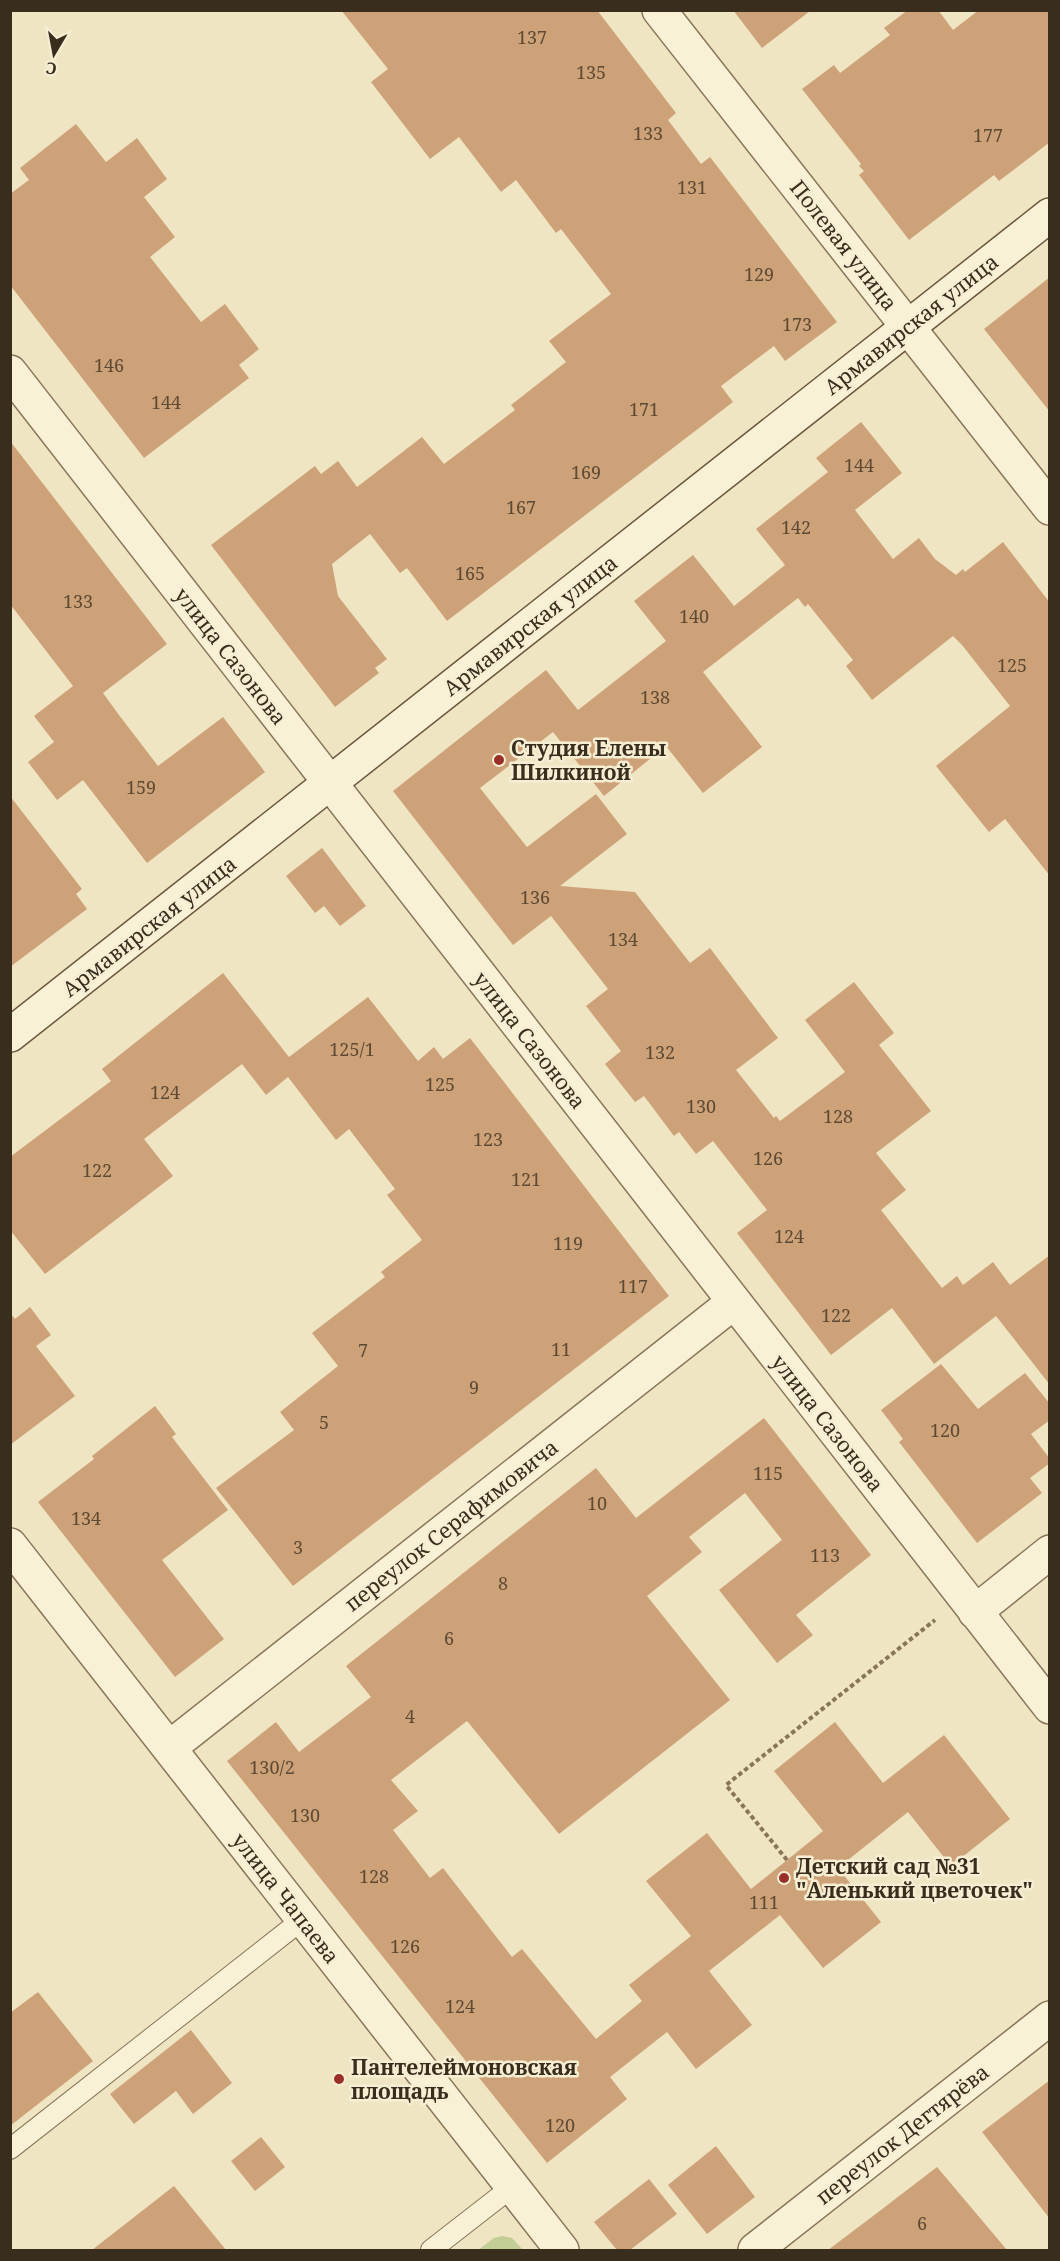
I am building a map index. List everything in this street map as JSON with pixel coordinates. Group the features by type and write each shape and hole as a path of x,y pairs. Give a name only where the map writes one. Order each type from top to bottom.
{"street":[{"name":"Полевая улица","path":"659,10 1050,508"},
{"name":"Армавирская улица","path":"10,1035 1050,215"},
{"name":"улица Сазонова","path":"10,372 1050,1707"},
{"name":"переулок Серафимовича","path":"169,1748 734,1302"},
{"name":"улица Чапаева","path":"10,1545 562,2250"},
{"path":"969,1604 1050,1552"},
{"name":"переулок Дегтярёва","path":"755,2250 1050,2018"}],"lane":[{"path":"10,2150 303,1919"},
{"path":"431,2250 512,2187"}],"path":[{"path":"788,1860 726,1785 969,1604"}],"green space":[{"path":"502,2236 512,2238 523,2250 478,2250 494,2238"}],"building":[{"path":"341,10 597,10 676,113 668,120 701,164 710,157 837,322 785,361 774,346 721,386 733,402 447,621 407,568 400,573 370,534 332,564 338,596 387,659 375,668 379,673 335,707 211,545 315,466 321,474 338,461 357,487 422,437 444,464 515,410 511,405 566,362 549,341 611,294 561,229 556,233 516,180 501,192 459,137 430,159 371,82 388,69"},
{"path":"733,10 761,10 810,11 762,48"},
{"path":"908,10 938,10 953,30 979,10 1050,10 1050,142 999,181 994,175 909,240 859,175 864,171 859,166 861,164 802,89 834,65 840,73 890,35 884,28"},
{"path":"76,124 106,162 137,138 167,179 144,197 175,237 150,257 201,322 225,304 259,349 239,365 249,378 144,458 10,285 10,194 29,180 20,168"},
{"path":"1050,277 1050,412 984,329"},
{"path":"861,422 902,473 855,510 893,559 919,538 935,559 956,575 963,569 965,572 1003,542 1050,603 1050,876 1005,819 989,832 936,766 1010,706 962,645 953,636 872,700 846,666 853,660 808,604 805,607 798,598 703,672 762,747 703,793 666,746 604,796 553,732 480,788 527,847 596,794 627,834 560,886 635,892 690,963 710,948 778,1038 736,1070 774,1118 776,1116 780,1121 845,1072 805,1020 854,982 894,1033 879,1045 931,1111 876,1153 906,1190 881,1210 942,1288 957,1276 963,1285 993,1262 1010,1285 1050,1255 1050,1385 996,1316 934,1364 892,1308 831,1355 737,1233 767,1210 713,1141 696,1154 679,1132 674,1136 644,1096 635,1102 605,1064 621,1051 586,1006 608,989 551,916 513,945 393,791 546,670 578,710 666,641 634,601 693,555 734,606 785,565 756,529 828,472 816,458"},
{"path":"10,441 167,644 103,693 158,766 223,717 265,772 147,863 83,780 57,800 28,762 54,742 34,716 73,686 10,604"},
{"path":"10,796 82,889 76,894 87,909 10,967"},
{"path":"322,848 366,906 340,926 324,906 315,913 286,876"},
{"path":"223,973 289,1057 368,997 418,1061 434,1047 443,1059 470,1038 669,1296 293,1586 216,1488 294,1430 280,1412 338,1366 312,1333 385,1277 381,1272 422,1240 387,1195 395,1189 349,1129 336,1140 288,1077 266,1095 242,1064 144,1139 173,1176 45,1274 10,1230 10,1157 111,1081 102,1069"},
{"path":"30,1307 51,1335 36,1346 75,1396 10,1445 10,1313 15,1319"},
{"path":"941,1364 978,1409 1025,1373 1050,1404 1050,1420 1031,1434 1050,1459 1050,1463 1030,1478 1042,1493 977,1543 899,1442 903,1439 881,1410"},
{"path":"155,1406 176,1434 172,1437 228,1510 162,1560 224,1639 175,1677 38,1502 94,1459 92,1456"},
{"path":"764,1418 871,1555 796,1615 813,1635 777,1663 719,1590 782,1540 745,1493 689,1537 702,1552 647,1596 730,1700 559,1834 467,1721 391,1780 418,1811 393,1830 430,1878 443,1868 512,1957 522,1949 596,2039 642,2001 629,1985 691,1936 646,1881 707,1833 751,1889 823,1831 774,1771 835,1722 883,1783 944,1735 1010,1819 951,1866 908,1812 838,1868 881,1922 823,1968 780,1915 709,1971 752,2025 696,2069 667,2032 610,2077 627,2099 547,2163 227,1761 276,1722 299,1752 371,1697 346,1666 596,1468 636,1518"},
{"path":"38,1992 93,2061 10,2126 10,2013"},
{"path":"191,2030 232,2083 193,2114 176,2091 134,2124 110,2094"},
{"path":"1050,2080 1050,2219 982,2132"},
{"path":"261,2137 285,2167 255,2191 231,2161"},
{"path":"716,2146 755,2197 707,2234 668,2185"},
{"path":"937,2167 1007,2250 828,2250 877,2213"},
{"path":"649,2179 677,2214 630,2250 617,2250 594,2222"},
{"path":"174,2186 226,2250 92,2250"}],"place":[{"name":"Студия Елены Шилкиной","path":"499,760"},
{"name":"Детский сад №31 \"Аленький цветочек\"","path":"784,1878"},
{"name":"Пантелеймоновская площадь","path":"339,2079"}]}
